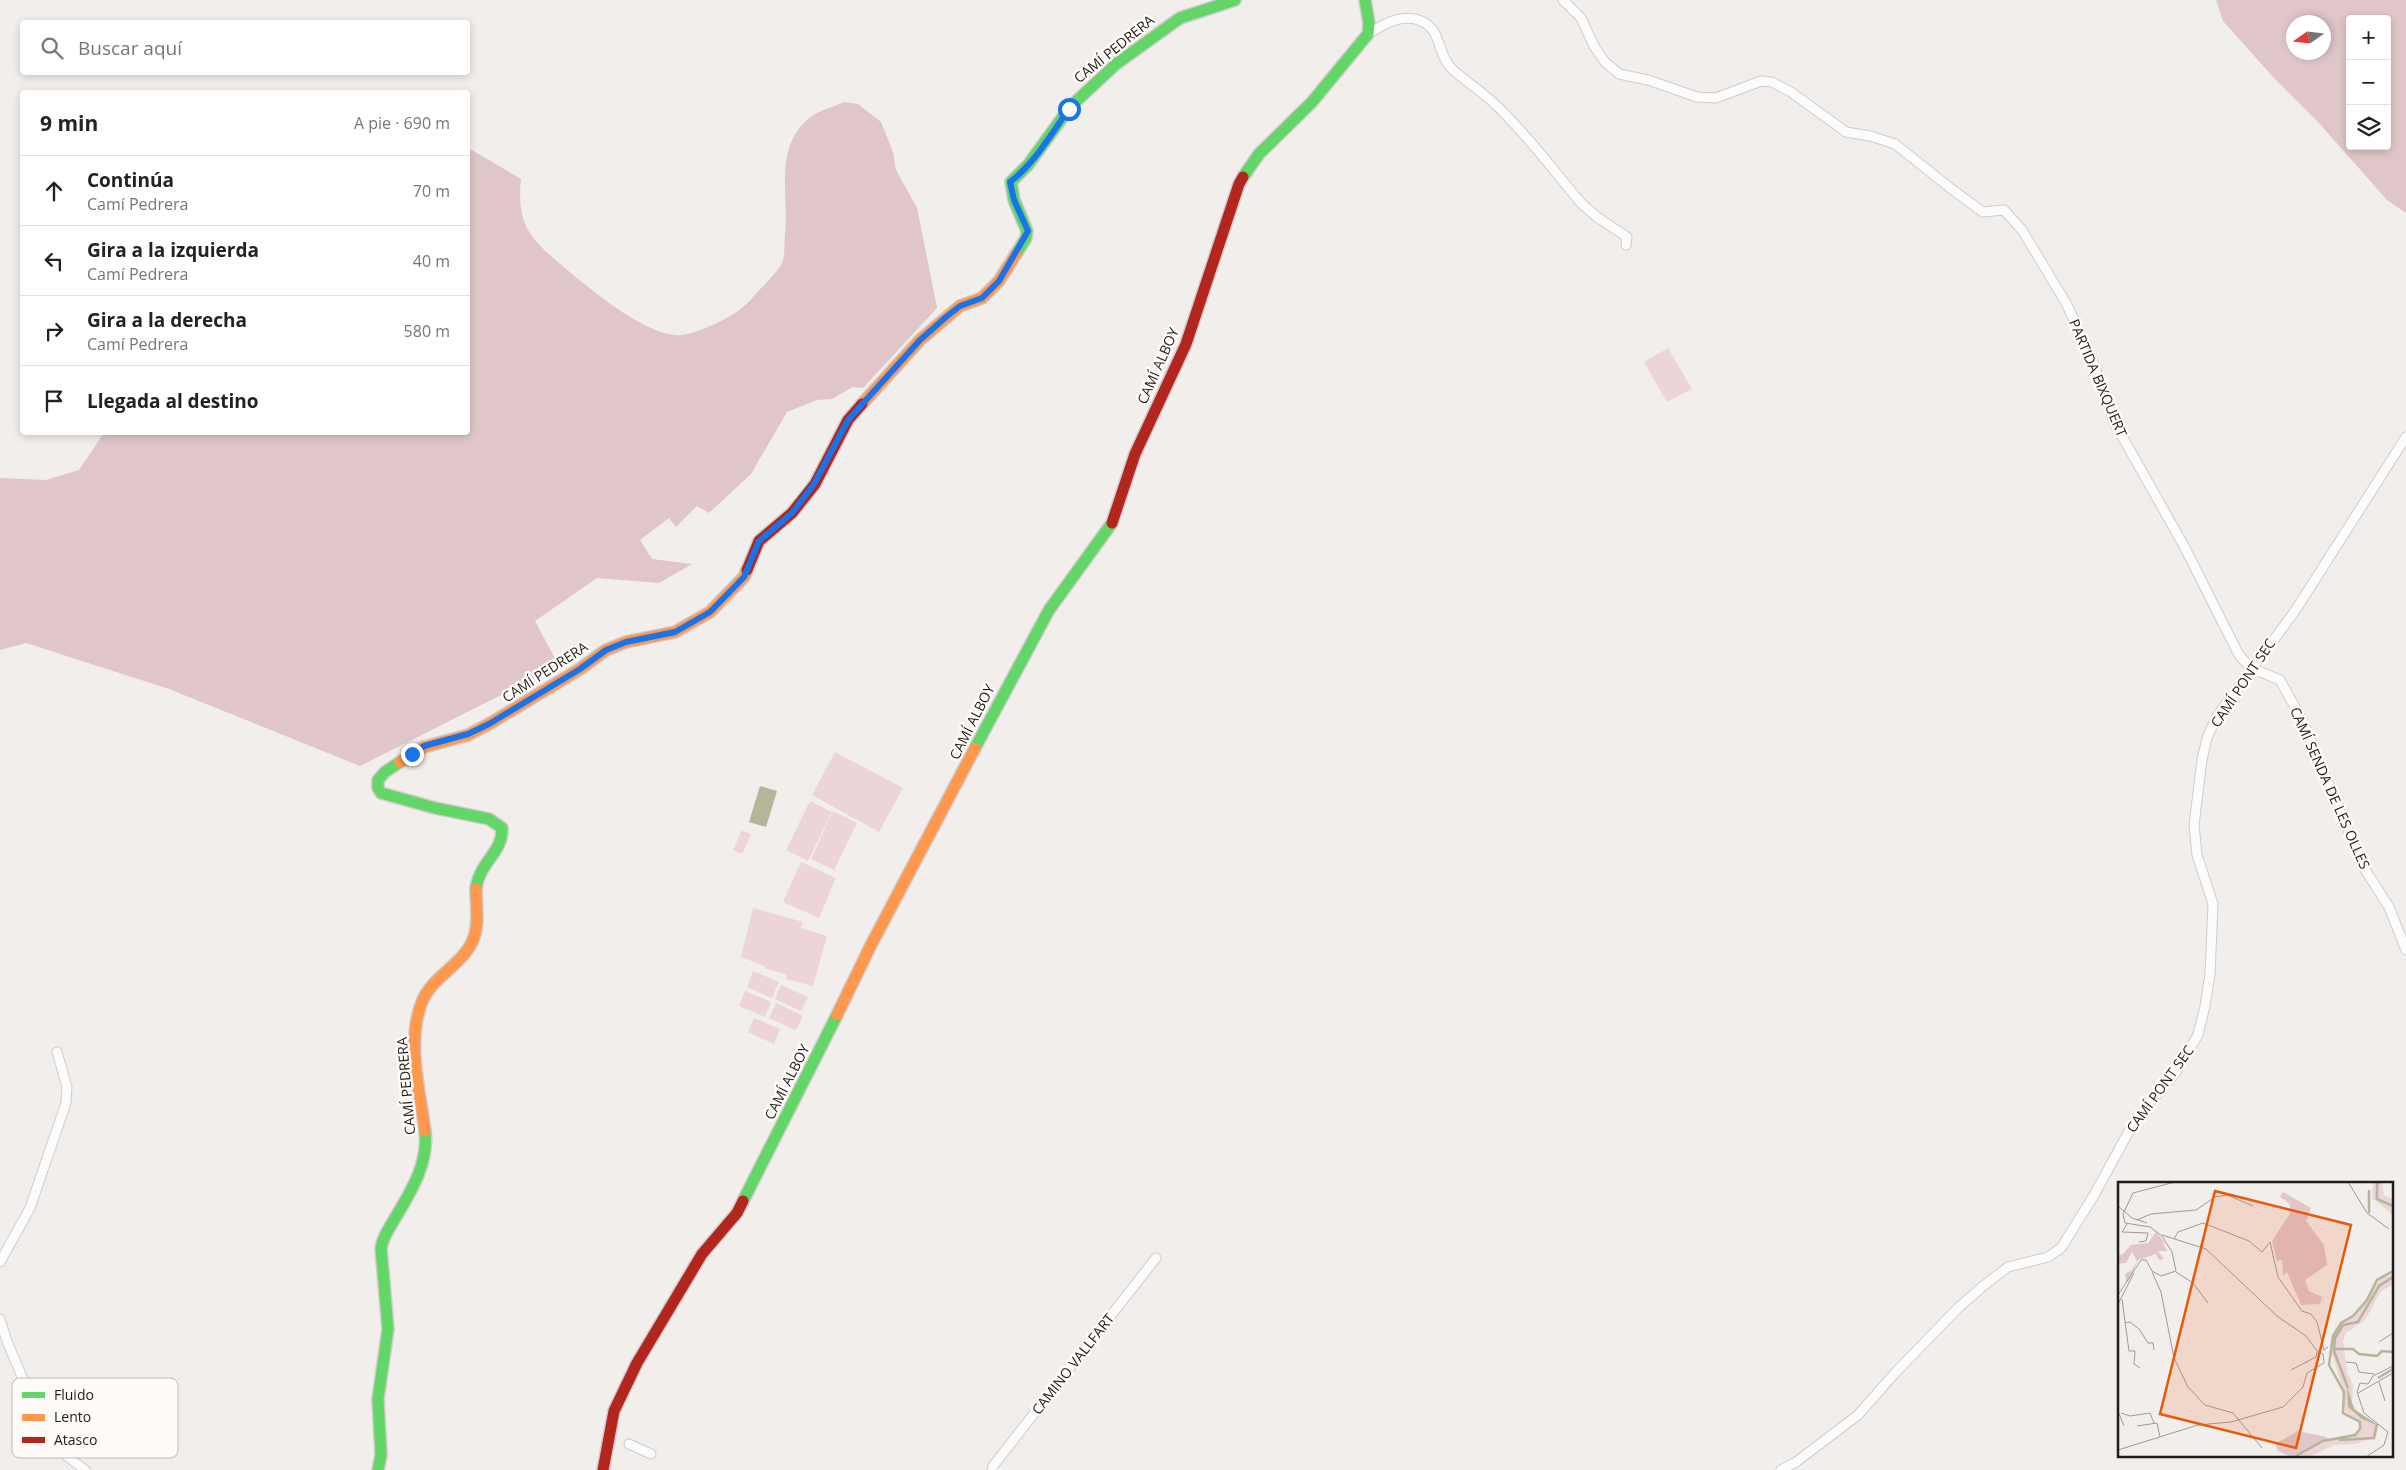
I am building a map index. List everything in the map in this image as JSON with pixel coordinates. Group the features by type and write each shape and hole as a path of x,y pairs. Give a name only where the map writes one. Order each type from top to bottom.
{"street":[{"name":"CAMÍ PEDRERA","path":"378,1470 382,1457 377,1412 388,1318 381,1242 419,1176 424,1163 426,1145 418,1079 416,1022 419,1006 427,990 437,977 463,955 473,941 476,931 477,883 480,872 502,844 504,836 502,828 489,819 435,808 381,793 378,788 378,780 385,772 424,746 468,734 489,724 580,669 606,650 626,642 675,632 710,612 744,577 759,541 792,513 814,484 848,420 858,408 920,340 960,306 982,298 999,281 1028,231 1014,200 1010,182 1020,175 1069,109 1092,83 1167,26 1180,18 1235,0"},
{"path":"1365,0 1369,23 1368,34"},
{"name":"PARTIDA BIXQUERT","path":"1563,0 1581,18 1594,46 1605,62 1619,74 1657,83 1697,97 1716,98 1761,81 1772,82 1791,92 1846,132 1870,136 1895,144 1954,191 1984,212 2004,210 2022,230 2066,303 2091,356 2114,422 2184,546 2239,655 2252,668"},
{"path":"1368,34 1396,19 1416,19 1427,24 1437,35 1442,53 1451,67 1498,107 1582,203 1601,220 1627,237 1626,244"},
{"name":"CAMÍ ALBOY","path":"603,1470 614,1411 637,1363 702,1254 737,1213 806,1079 871,945 1012,677 1049,610 1111,526 1135,454 1186,344 1232,200 1239,184 1264,148 1312,102 1368,34"},
{"name":"CAMÍ PONT SEC","path":"1781,1470 1796,1462 1858,1415 1895,1373 1958,1308 1988,1282 2008,1267 2048,1257 2061,1248 2094,1197 2134,1122 2176,1072 2198,1035 2209,982 2214,920 2213,904 2194,844 2194,825 2202,760 2207,738 2217,716 2295,611 2406,437"},
{"name":"CAMÍ SENDA DE LES OLLES","path":"2252,668 2280,680 2302,720 2361,861 2389,907 2406,950"},
{"path":"0,1262 30,1208 42,1170 56,1138 66,1103 67,1087 57,1052"},
{"name":"CAMINO VALLFART","path":"992,1470 1156,1258"},
{"path":"0,1319 6,1341 22,1378"},
{"path":"629,1444 650,1454"},
{"path":"69,1458 85,1470"}],"shaded area":[{"path":"2216,0 2406,0 2406,213 2387,200 2318,122 2274,78 2223,21"},
{"path":"845,102 858,104 881,122 893,152 896,170 917,208 937,308 863,388 853,387 832,399 817,400 787,412 751,474 709,513 697,506 676,527 669,518 640,540 652,559 692,564 659,583 597,578 535,621 559,666 360,766 169,689 26,643 0,650 0,478 46,480 79,470 103,435 470,435 470,150 521,179 521,206 526,227 539,244 559,263 600,296 635,320 668,334 682,335 712,325 739,310 778,270 784,255 786,220 785,174 790,145 797,132 807,120 820,112"},
{"path":"1668,348 1692,389 1667,402 1644,362"},
{"path":"835,752 903,788 879,832 812,795"},
{"path":"760,786 777,791 766,827 749,822"},
{"path":"810,801 832,812 808,861 786,850"},
{"path":"833,811 857,823 834,870 811,859"},
{"path":"742,830 751,834 742,854 733,850"},
{"path":"801,862 836,878 819,918 783,902"},
{"path":"753,908 803,922 801,928 827,936 813,986 786,979 787,975 741,957"},
{"path":"753,971 779,982 772,998 747,987"},
{"path":"781,985 808,997 801,1011 775,999"},
{"path":"745,991 771,1002 765,1017 739,1006"},
{"path":"776,1003 803,1016 796,1030 769,1018"},
{"path":"754,1018 780,1029 774,1044 748,1032"}],"traffic: fast":[{"path":"1016,254 1026,238 1027,231 1014,200 1011,182 1028,165 1070,107 1116,64 1180,18 1235,0"},
{"path":"1243,177 1259,154 1312,102 1368,34 1369,23 1365,0"},
{"path":"975,748 1049,610 1112,523"},
{"path":"400,762 385,772 378,780 378,788 381,793 435,808 489,819 502,828 499,844 481,872 476,889"},
{"path":"743,1201 837,1015"},
{"path":"378,1470 381,1455 378,1399 388,1329 381,1248 386,1234 417,1178 424,1155 425,1131"}],"traffic: slow":[{"path":"862,404 920,340 960,306 982,298 999,281 1016,254"},
{"path":"400,762 424,747 468,735 489,724 580,669 606,650 626,642 675,632 710,612 744,577 747,570"},
{"path":"837,1015 871,945 975,748"},
{"path":"425,1131 416,1066 415,1033 417,1017 427,992 458,961 471,944 477,923 476,889"}],"traffic: jam":[{"path":"1112,523 1135,454 1186,344 1239,184 1243,177"},
{"path":"747,570 759,541 792,513 815,484 848,420 862,404"},
{"path":"603,1470 614,1411 637,1363 702,1254 737,1213 743,1201"}],"route":[{"path":"412,754 424,746 468,734 489,724 580,669 606,650 626,642 654,638 675,632 693,624 726,597 744,577 753,560 759,541 792,513 814,484 848,420 920,340 960,306 982,298 999,281 1026,238 1028,231 1014,200 1010,182 1020,175 1069,109"}]}
